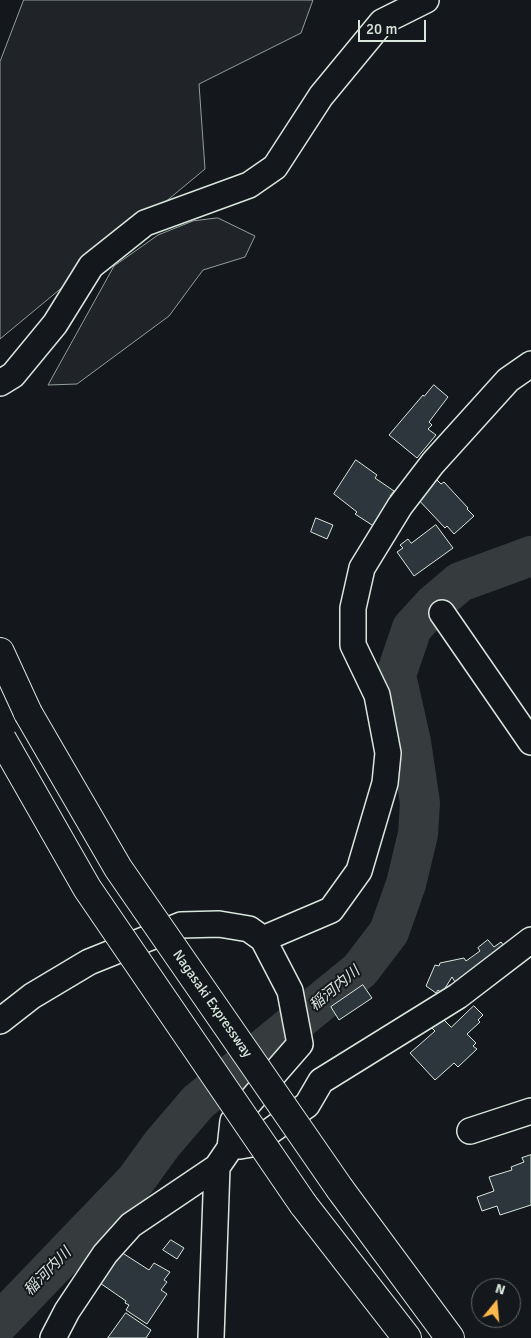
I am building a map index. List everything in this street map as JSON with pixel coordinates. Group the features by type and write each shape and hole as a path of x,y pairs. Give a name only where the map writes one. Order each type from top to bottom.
{"highway":[{"name":"Nagasaki Expressway","path":"0,652 28,713 118,868 340,1189 450,1338"},
{"path":"1,738 87,888 303,1204 407,1338"}],"street":[{"path":"0,383 13,375 55,324 91,266 145,224 249,185 275,167 321,96 382,22 426,0"},
{"path":"263,939 331,910 359,871 385,783 388,753 377,695 352,645 353,608 362,568 400,506 433,463 508,380 531,364"},
{"path":"442,613 531,742"},
{"path":"0,1021 32,996 89,962 181,925 219,924 249,929 263,939 290,991 300,1044 233,1121 223,1158 211,1338"},
{"path":"53,1338 67,1311 105,1254 131,1224 223,1158 252,1144 307,1104 321,1081 458,996 531,940"},
{"path":"470,1131 531,1111"}],"shaded area":[{"path":"24,0 313,0 301,33 199,84 205,169 0,339 0,62"},
{"path":"218,218 255,236 245,257 203,270 169,316 77,384 48,385 114,266 158,235 193,221"}],"building":[{"path":"434,385 448,397 429,422 432,425 428,429 436,435 417,458 389,435"},
{"path":"356,460 377,475 375,478 394,491 390,496 395,500 375,527 355,514 357,512 334,494"},
{"path":"435,478 441,484 444,482 474,516 454,534 447,526 445,528 415,496"},
{"path":"316,518 333,525 327,539 311,532"},
{"path":"436,525 453,548 414,576 397,552 403,548 400,545 408,539 411,543"},
{"path":"488,940 494,947 501,942 507,950 457,985 452,977 442,993 438,990 436,993 426,986 435,965 439,966 440,963 464,958 466,961 480,951 478,948"},
{"path":"363,985 372,998 339,1020 331,1007"},
{"path":"474,1006 483,1015 478,1020 480,1022 467,1034 476,1043 473,1046 477,1049 458,1067 454,1063 435,1080 410,1053 435,1031 431,1027 442,1018 451,1027"},
{"path":"531,1155 531,1205 500,1215 497,1206 482,1211 477,1197 494,1191 489,1177 512,1170 511,1167 524,1162 522,1158"},
{"path":"171,1240 184,1248 177,1259 163,1250"},
{"path":"121,1252 149,1270 154,1263 170,1272 164,1280 167,1282 161,1290 167,1294 147,1324 126,1310 129,1305 125,1303 126,1301 100,1283"},
{"path":"126,1313 151,1330 146,1338 108,1338"}],"waterway":[{"name":"稲河内川","path":"0,1322 136,1180 162,1144 198,1102 360,970 389,932 406,884 418,834 420,803 411,742 396,675 412,628 434,604 460,582 531,556"}]}
